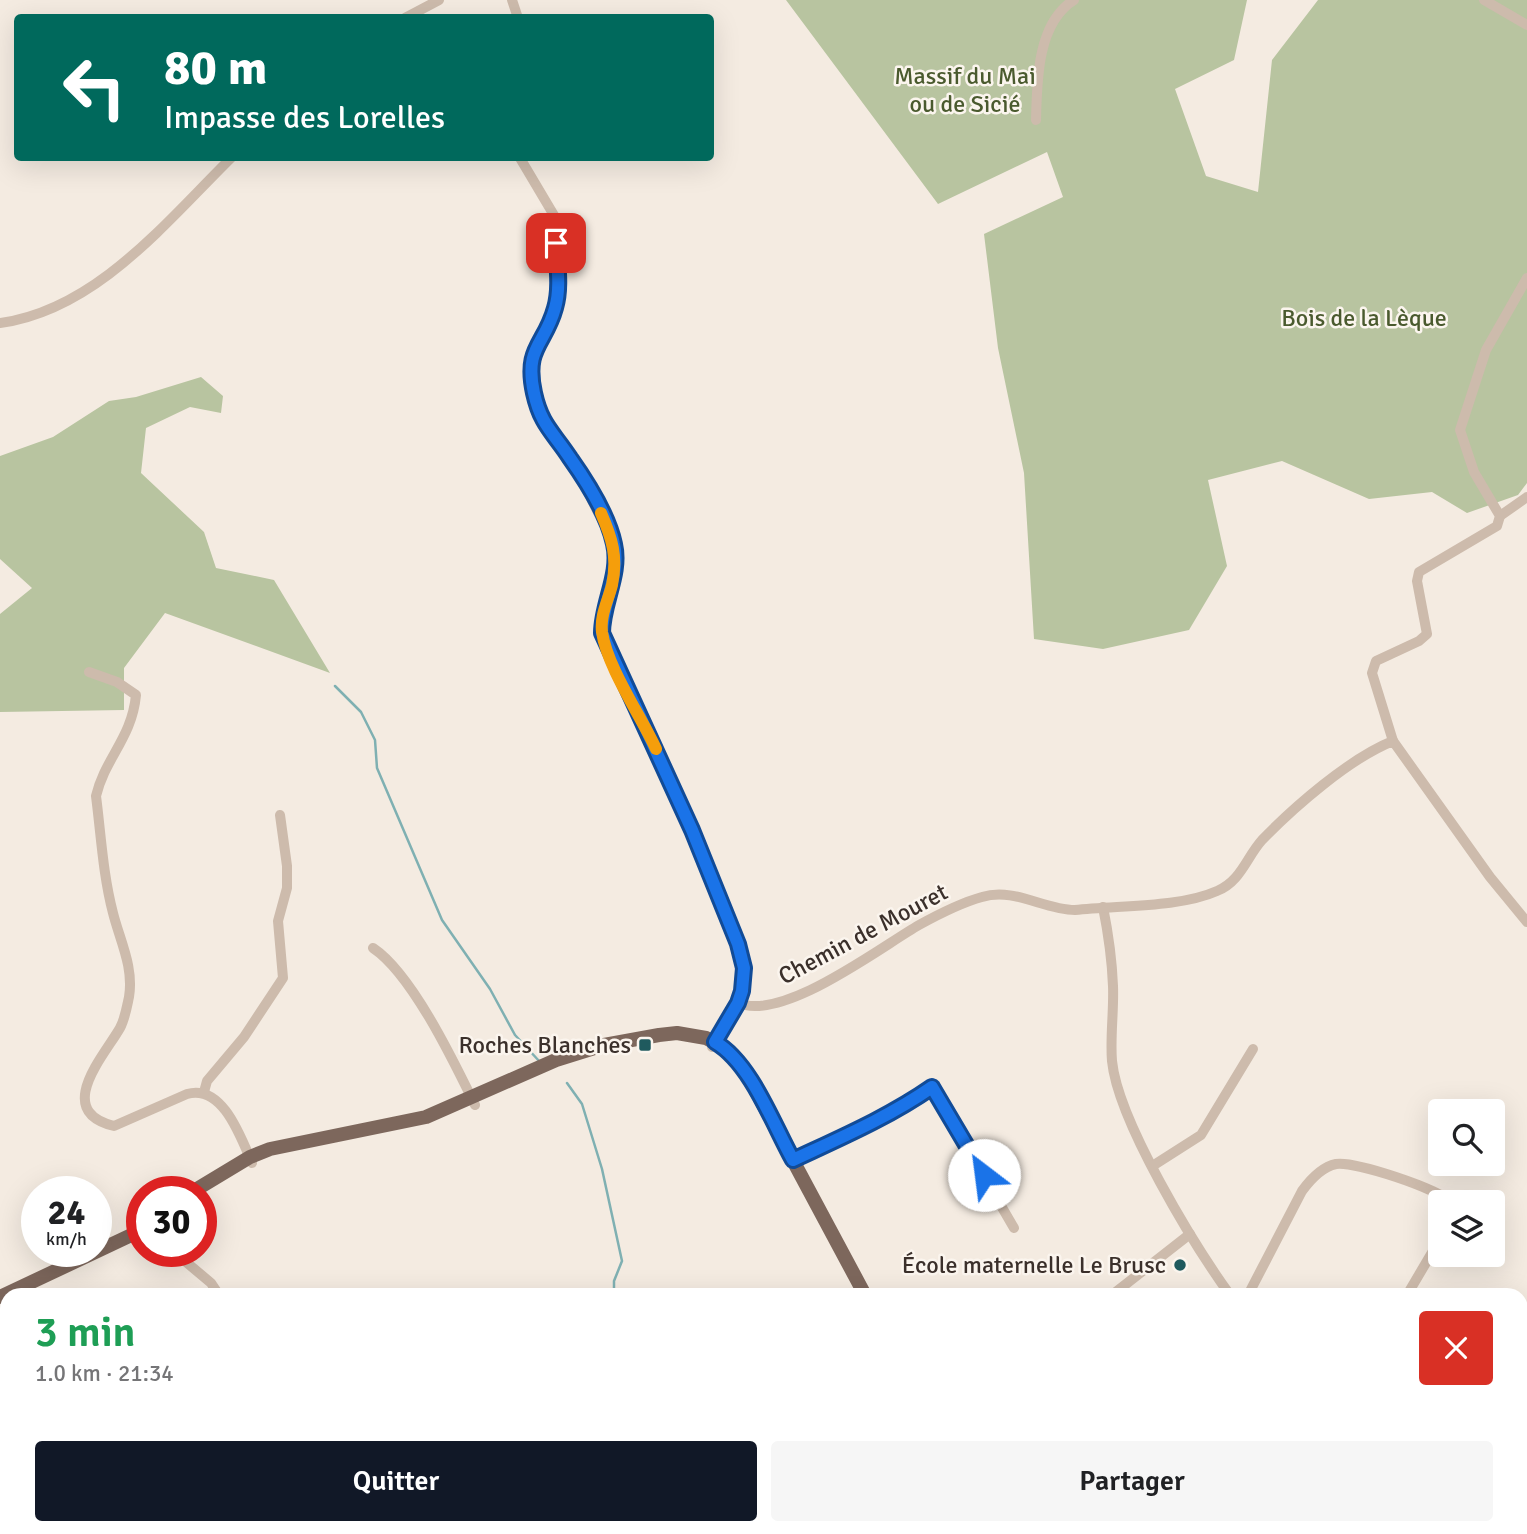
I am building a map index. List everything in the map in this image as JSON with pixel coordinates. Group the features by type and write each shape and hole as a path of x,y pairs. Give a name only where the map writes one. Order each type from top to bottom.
{"main road":[{"path":"217,1178 251,1160 358,1135 429,1124 556,1060 604,1045 677,1033 696,1035 736,1059 861,1288"},
{"path":"217,1184 251,1160"},
{"path":"19,1288 126,1238"},
{"path":"4,1288 47,1267"}],"street":[{"path":"413,14 439,0"},
{"path":"1035,120 1046,36 1061,8 1074,0"},
{"path":"1484,0 1527,25"},
{"path":"0,323 57,305 93,288 228,161"},
{"path":"522,161 555,217 557,297 555,310 531,357 534,391 543,423 570,457 614,544 615,566 602,616 602,633 692,830 738,944 744,968 738,1003 713,1045"},
{"path":"1500,516 1474,472 1460,430 1486,350 1527,278"},
{"path":"1527,497 1500,516 1497,526 1419,572 1417,582 1427,634 1419,641 1376,661 1373,673 1393,741 1490,877 1527,922"},
{"path":"89,672 117,682 136,695 129,731 99,785 96,796 111,902 130,976 129,999 122,1025 93,1068 85,1087 85,1101 92,1114 102,1123 114,1126 187,1094 204,1092 220,1102 251,1160"},
{"name":"Chemin de Mouret","path":"738,1003 766,1007 807,991 937,915 984,896 1014,896 1061,910 1172,901 1220,891 1238,877 1266,836 1315,792 1393,741"},
{"path":"204,1092 207,1081 244,1037 283,978 278,921 287,888 287,866 280,814"},
{"path":"1103,906 1113,984 1112,1062 1132,1123 1190,1234 1225,1288"},
{"path":"373,948 398,971 435,1030 474,1102"},
{"path":"1154,1165 1200,1135 1253,1049"},
{"path":"793,1160 864,1124 899,1110 932,1087 1014,1227"},
{"path":"1251,1288 1302,1191 1311,1179 1330,1166 1352,1165 1397,1178 1428,1192"},
{"path":"1120,1288 1190,1234"},
{"path":"1411,1288 1428,1259"},
{"path":"192,1267 214,1288"}],"green space":[{"name":"Bois de la Lèque","path":"786,0 1247,0 1234,60 1175,89 1206,176 1258,192 1272,60 1318,0 1527,0 1527,483 1518,495 1467,513 1432,492 1369,499 1282,461 1208,480 1227,566 1189,630 1103,649 1034,639 1024,473 998,348 984,234 1063,197 1047,152 938,204"},
{"path":"201,377 223,396 221,413 190,407 146,428 141,473 204,532 216,568 274,580 330,673 165,613 124,668 124,710 0,712 0,614 32,588 0,559 0,456 53,437 109,401 136,397"}],"waterway":[{"path":"335,686 361,712 375,740 377,768 442,920 490,989 515,1035 540,1062"},
{"path":"567,1083 582,1104 602,1169 622,1261 614,1288"}],"slow traffic":[{"path":"601,513 614,544 615,566 602,616 602,633 624,686 656,749"}],"place":[{"name":"Roches Blanches","path":"645,1045"},
{"name":"École maternelle Le Brusc","path":"1180,1265"}],"route":[{"path":"556,243 557,297 555,310 531,357 534,391 543,423 570,457 599,509 614,544 615,566 602,616 602,633 692,830 738,944 744,968 742,991 715,1042 730,1052 744,1069 793,1160 864,1124 899,1110 932,1087 984,1175"}],"park label":[{"name":"Massif du Mai ou de Sicié","path":"965,90"}]}
